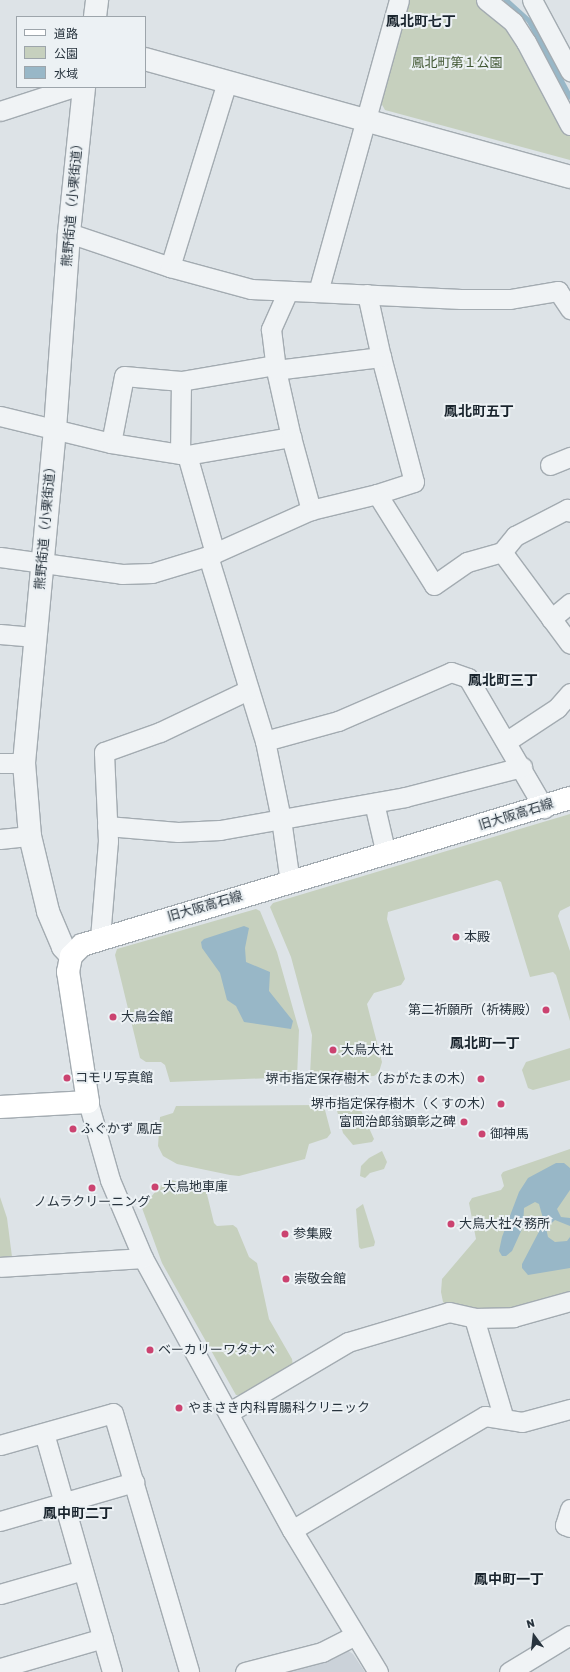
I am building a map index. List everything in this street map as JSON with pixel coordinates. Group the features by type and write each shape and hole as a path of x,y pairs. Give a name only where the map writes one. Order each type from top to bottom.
{"main road":[{"name":"旧大阪高石線","path":"71,956 82,945 100,938 544,808 570,798"},
{"path":"0,1107 88,1102 68,972 71,956"}],"street":[{"path":"95,16 97,0"},
{"path":"318,292 367,122 399,0"},
{"path":"486,0 513,22 526,42 570,125"},
{"path":"532,0 570,71"},
{"path":"146,59 367,122 570,177"},
{"path":"170,267 227,82"},
{"path":"0,111 71,88"},
{"name":"熊野街道（小栗街道）","path":"71,956 63,947 48,911 30,836 24,763 54,429 69,233 84,88"},
{"path":"69,233 170,267 250,289 461,299 510,298 564,287 570,309"},
{"path":"288,292 271,329 276,367 291,437 311,510"},
{"path":"0,557 122,574 152,572 211,555 311,510 377,494 414,482 381,357 367,294"},
{"path":"111,442 124,376 181,380 276,367 381,357"},
{"path":"181,380 184,454 248,690 265,741 281,819 290,882"},
{"path":"0,416 111,442 184,454 291,437"},
{"path":"550,465 570,457"},
{"path":"377,494 434,585 467,562 502,552 515,536 567,509 570,512"},
{"path":"502,552 570,644"},
{"path":"552,619 570,603"},
{"path":"0,634 36,637"},
{"path":"265,741 338,721 451,672 468,678 507,741 544,808"},
{"path":"100,938 107,826 104,752 160,732 248,690"},
{"path":"507,741 557,708 570,693"},
{"path":"0,763 24,763"},
{"path":"107,826 178,832 220,830 374,803 461,784 522,767"},
{"path":"374,803 386,854"},
{"path":"0,839 30,836"},
{"path":"88,1102 110,1180 143,1258 292,1530 378,1672"},
{"path":"0,1267 143,1258"},
{"path":"228,1413 348,1342 449,1312 474,1318 513,1317 570,1301"},
{"path":"474,1318 504,1419"},
{"path":"292,1530 485,1416 522,1422 570,1409"},
{"path":"0,1445 114,1413 189,1672"},
{"path":"44,1433 112,1672"},
{"path":"0,1521 134,1482"},
{"path":"570,1509 565,1525 570,1527"},
{"path":"0,1594 83,1570"},
{"path":"245,1672 322,1652 355,1635"},
{"path":"509,1672 570,1635"},
{"path":"0,1668 103,1638"}],"shaded area":[{"path":"347,1650 353,1654 365,1672 278,1672 323,1661"}],"green space":[{"name":"鳳北町第１公園","path":"408,0 476,0 489,7 509,25 570,134 570,160 385,110 380,101"},
{"path":"570,814 570,906 560,911 558,916 570,951 570,1021 556,975 553,972 530,977 501,882 497,880 388,912 387,919 405,979 401,985 374,993 367,1004 382,1062 379,1072 374,1076 312,1078 310,1075 312,1035 291,957 270,907 273,903"},
{"path":"256,909 260,911 277,952 299,1030 297,1077 170,1082 165,1065 161,1062 146,1062 140,1058 115,955 117,949"},
{"path":"570,1048 570,1080 533,1090 528,1088 522,1070 526,1062"},
{"path":"355,1103 359,1106 374,1139 372,1142 353,1145 343,1133 336,1107 339,1104"},
{"path":"320,1105 325,1110 331,1133 327,1138 309,1144 305,1159 239,1176 177,1164 163,1156 158,1146 160,1117 173,1113 176,1106"},
{"path":"570,1149 570,1295 508,1312 448,1306 443,1302 441,1292 442,1279 476,1239 469,1203 472,1198 501,1190 504,1186 501,1175 503,1172"},
{"path":"382,1151 387,1162 384,1169 370,1173 365,1178 360,1176 361,1166 369,1158"},
{"path":"172,1180 206,1190 214,1223 217,1226 233,1225 237,1228 249,1257 257,1263 269,1319 292,1359 293,1366 245,1396 236,1395 162,1263 142,1208 160,1186"},
{"path":"0,1197 7,1218 12,1257 0,1257"},
{"path":"363,1204 375,1242 374,1246 361,1249 359,1247 356,1209"}],"water":[{"path":"244,926 249,928 245,948 246,962 270,972 269,991 293,1021 291,1029 244,1022 236,1006 227,1000 220,973 202,948 201,942 204,939"},
{"path":"556,1163 564,1163 570,1168 570,1190 557,1209 561,1217 570,1218 570,1226 555,1220 546,1228 548,1237 555,1242 567,1241 570,1237 570,1268 528,1275 522,1268 522,1264 544,1222 539,1204 535,1202 524,1208 523,1227 512,1251 506,1256 502,1256 499,1251 502,1237 519,1192 528,1178"}],"waterway":[{"path":"506,0 529,21 570,97"}],"place":[{"name":"本殿","path":"456,937"},
{"name":"第二祈願所（祈祷殿）","path":"546,1010"},
{"name":"大鳥会館","path":"113,1017"},
{"name":"大鳥大社","path":"333,1050"},
{"name":"コモリ写真館","path":"67,1078"},
{"name":"堺市指定保存樹木（おがたまの木）","path":"481,1079"},
{"name":"堺市指定保存樹木（くすの木）","path":"501,1104"},
{"name":"富岡治郎翁顕彰之碑","path":"464,1122"},
{"name":"ふぐかず 鳳店","path":"73,1129"},
{"name":"御神馬","path":"482,1134"},
{"name":"大鳥地車庫","path":"155,1187"},
{"name":"ノムラクリーニング","path":"92,1188"},
{"name":"大鳥大社々務所","path":"451,1224"},
{"name":"参集殿","path":"285,1234"},
{"name":"崇敬会館","path":"286,1279"},
{"name":"ベーカリーワタナベ","path":"150,1350"},
{"name":"やまさき内科胃腸科クリニック","path":"179,1408"}],"district":[{"name":"鳳北町七丁","path":"421,22"},
{"name":"鳳北町五丁","path":"479,412"},
{"name":"鳳北町三丁","path":"503,681"},
{"name":"鳳北町一丁","path":"485,1044"},
{"name":"鳳中町二丁","path":"78,1514"},
{"name":"鳳中町一丁","path":"509,1580"}]}
